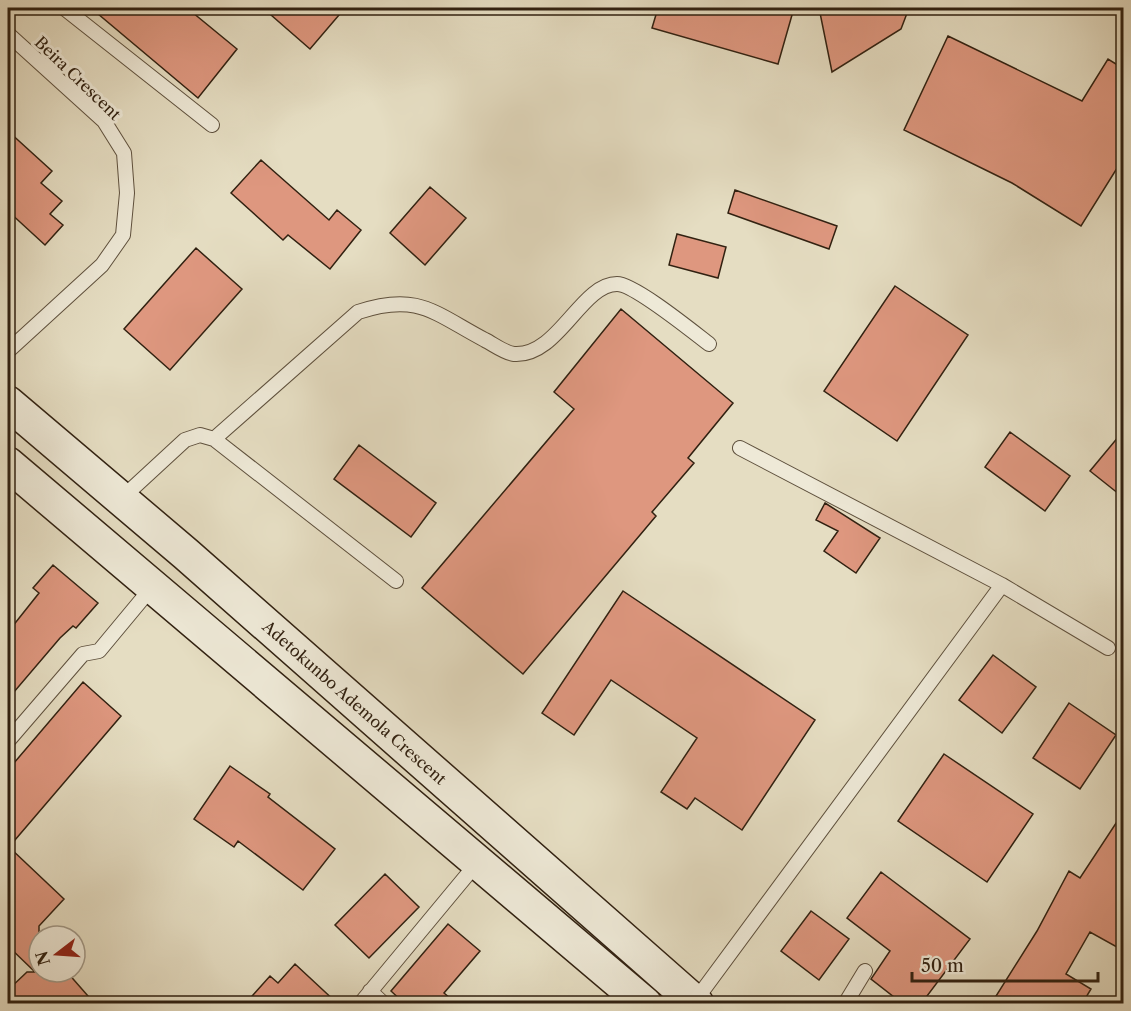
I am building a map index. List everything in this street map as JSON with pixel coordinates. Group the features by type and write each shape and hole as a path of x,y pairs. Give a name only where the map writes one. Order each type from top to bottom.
{"main road":[{"name":"Adetokunbo Ademola Crescent","path":"8,403 119,501 186,554 696,1002"},
{"path":"10,470 153,586 645,1004"}],"lane":[{"path":"64,8 212,126"},
{"name":"Beira Crescent","path":"8,34 104,121 124,153 127,193 123,235 102,265 8,351"},
{"path":"214,439 358,312 386,302 418,304 513,354 532,351 552,338 601,288 618,284 634,291 709,344"},
{"path":"119,501 185,440 200,435 214,439 396,581"},
{"path":"740,448 1002,585 1108,648"},
{"path":"696,1002 1002,585"},
{"path":"8,741 83,654 99,651 153,586"},
{"path":"360,1004 477,863"},
{"path":"845,1004 865,971"},
{"path":"370,992 384,1004"}],"building":[{"path":"91,8 187,8 237,49 198,98"},
{"path":"263,8 345,8 310,49"},
{"path":"658,8 794,8 778,64 652,28"},
{"path":"819,8 909,8 901,29 832,72"},
{"path":"948,36 1082,101 1108,59 1124,69 1124,157 1081,226 1012,183 904,130"},
{"path":"8,131 52,171 41,183 62,201 50,214 63,225 45,245 8,211"},
{"path":"261,160 329,220 337,210 361,230 330,269 288,235 283,240 231,193"},
{"path":"430,187 466,218 425,265 390,233"},
{"path":"735,190 837,226 829,249 728,213"},
{"path":"677,234 726,247 718,278 669,265"},
{"path":"196,248 242,289 170,370 124,329"},
{"path":"895,286 968,335 897,441 824,391"},
{"path":"621,309 733,403 688,458 694,463 652,512 656,516 523,674 422,588 574,409 554,392"},
{"path":"1124,430 1124,498 1090,471"},
{"path":"1010,432 1070,476 1045,511 985,467"},
{"path":"359,445 436,503 411,537 334,479"},
{"path":"825,503 880,538 856,573 824,551 838,531 816,520"},
{"path":"53,565 98,603 76,628 73,626 60,638 8,699 8,632 39,593 33,588"},
{"path":"623,591 815,720 742,830 695,798 687,809 661,792 697,738 611,680 574,735 542,713"},
{"path":"993,655 1036,687 1002,733 959,700"},
{"path":"83,682 121,716 9,847 64,899 41,924 27,924 27,964 8,946 8,770"},
{"path":"1069,703 1116,735 1080,789 1033,758"},
{"path":"944,754 1033,814 987,882 898,821"},
{"path":"230,766 270,794 268,797 335,849 303,890 238,841 234,847 194,819"},
{"path":"1124,811 1124,951 1090,932 1066,974 1091,989 1082,1004 991,1004 1037,931 1069,871 1080,878"},
{"path":"881,872 970,939 921,1004 903,1004 871,979 890,951 847,918"},
{"path":"385,874 419,907 369,958 335,925"},
{"path":"811,911 849,939 819,980 781,951"},
{"path":"448,924 480,951 444,993 457,1004 405,1004 391,991"},
{"path":"295,964 338,1004 245,1004 270,976 278,983"},
{"path":"27,972 27,984 78,984 95,1004 19,1004 8,990"}]}
